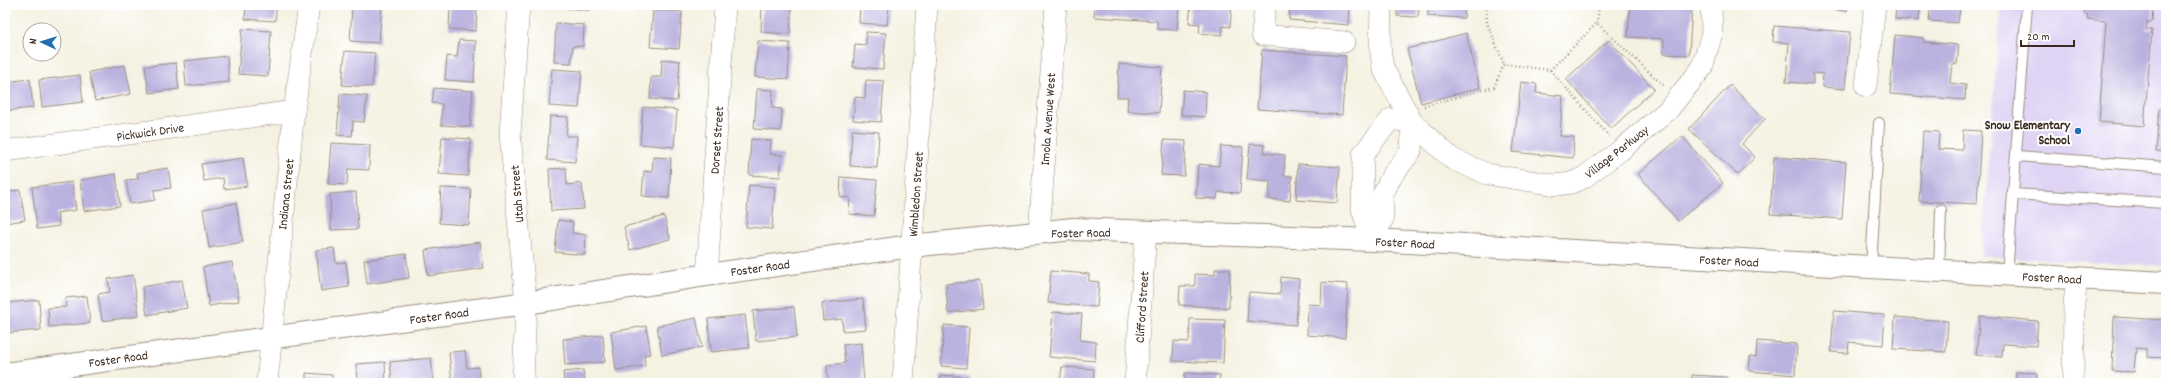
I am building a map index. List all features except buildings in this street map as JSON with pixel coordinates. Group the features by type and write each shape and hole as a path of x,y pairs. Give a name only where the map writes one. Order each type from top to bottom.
{"street":[{"name":"Indiana Street","path":"267,383 270,338 294,111 308,5"},
{"name":"Utah Street","path":"519,5 510,134 526,303 523,383"},
{"name":"Dorset Street","path":"707,275 725,5"},
{"name":"Wimbledon Street","path":"903,383 927,5"},
{"name":"Imola Avenue West","path":"1039,233 1056,5"},
{"path":"1266,5 1262,35 1344,42"},
{"name":"Village Parkway","path":"1381,5 1380,47 1383,68 1409,116 1452,159 1487,174 1556,185 1571,183 1583,178 1621,150 1668,110 1702,68 1712,33 1711,5"},
{"path":"1866,86 1875,5"},
{"name":"Pickwick Drive","path":"5,151 294,111"},
{"path":"1409,116 1411,151 1391,177 1382,196 1383,219 1372,240 1362,209 1363,154 1391,119 1409,116"},
{"name":"Foster Road","path":"16,376 911,246 1073,229 1372,240 2166,284"},
{"name":"Clifford Street","path":"1135,383 1146,232"},
{"path":"2073,383 2074,304 2077,278"}],"lane":[{"path":"2007,275 2012,194 2017,156 2030,6"},
{"path":"1871,268 1879,123"},
{"path":"2017,156 2166,166"},
{"path":"2012,194 2166,203"},
{"path":"1939,272 1941,210"}],"path":[{"path":"1409,116 1494,87 1504,64 1487,23 1486,5"},
{"path":"1550,70 1597,23 1599,5"},
{"path":"1597,23 1677,99"},
{"path":"1504,64 1550,70 1621,150"}],"shaded area":[{"name":"Snow Elementary School","path":"2001,5 2166,5 2166,266 1981,256"}],"place":[{"name":"Snow Elementary School","path":"2078,131"}]}
